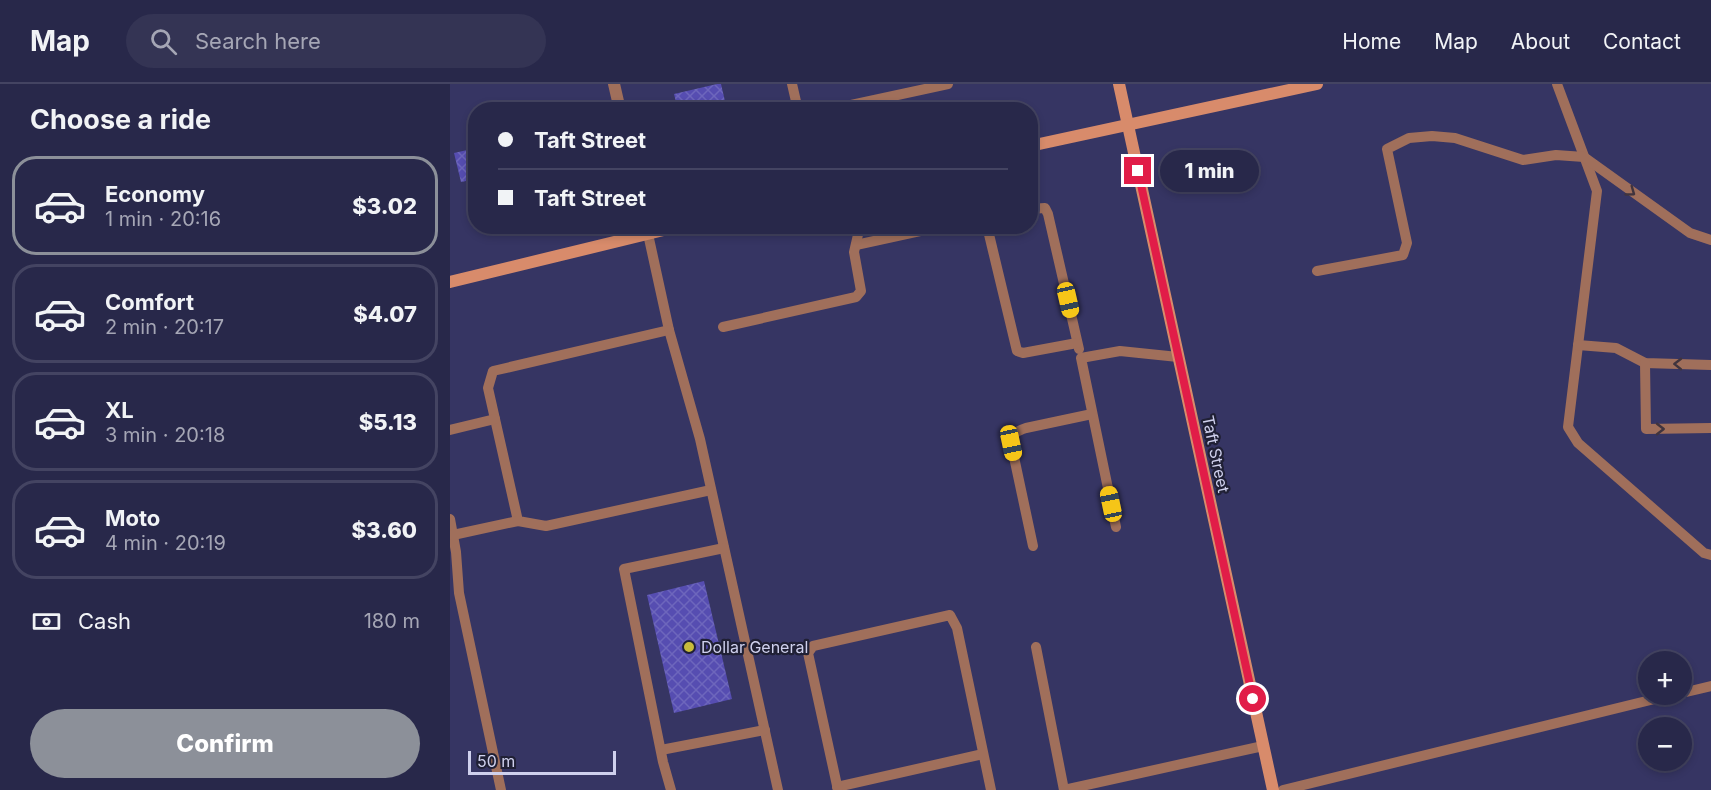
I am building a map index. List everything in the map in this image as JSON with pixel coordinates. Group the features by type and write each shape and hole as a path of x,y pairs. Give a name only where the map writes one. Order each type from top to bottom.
{"main road":[{"name":"Taft Street","path":"1119,84 1273,790"},
{"path":"1038,144 1317,84"},
{"path":"450,282 633,234"}],"street":[{"path":"614,84 618,102"}],"lane":[{"path":"792,84 796,102"},
{"path":"865,102 948,84"},
{"path":"1557,84 1597,191 1568,427 1578,443 1704,553 1711,555"},
{"path":"1317,271 1402,255 1407,243 1387,149 1409,138 1432,136 1455,138 1523,160 1556,155 1584,157 1690,233 1711,240"},
{"path":"1038,208 1046,208 1048,214 1116,527"},
{"path":"649,234 669,330 700,439 778,790"},
{"path":"723,327 856,297 861,291 854,252 858,234"},
{"path":"856,246 908,234"},
{"path":"989,234 1017,351 1023,353 1077,343"},
{"path":"518,521 488,388 493,371 669,330"},
{"path":"1578,345 1616,348 1645,363 1711,365"},
{"path":"1081,358 1120,351 1178,357"},
{"path":"1645,363 1646,429 1711,428"},
{"path":"1033,546 1011,443 1012,436 1018,430 1092,414"},
{"path":"450,430 495,418"},
{"path":"453,535 518,521 546,526 711,490"},
{"path":"450,519 453,535 454,594 501,790"},
{"path":"671,790 624,569 724,548"},
{"path":"983,754 837,788 808,652 813,646 950,615 957,628 991,790"},
{"path":"1036,647 1064,790 1263,746"},
{"path":"1692,691 1711,686"},
{"path":"1283,790 1638,703"},
{"path":"661,750 765,730"}],"building":[{"path":"721,84 725,102 676,102 674,94"},
{"path":"468,150 468,181 461,182 454,153"},
{"name":"Dollar General","path":"704,581 732,699 674,713 647,595"}],"place":[{"name":"Dollar General","path":"689,647"}],"route":[{"path":"1138,171 1253,699"}]}
